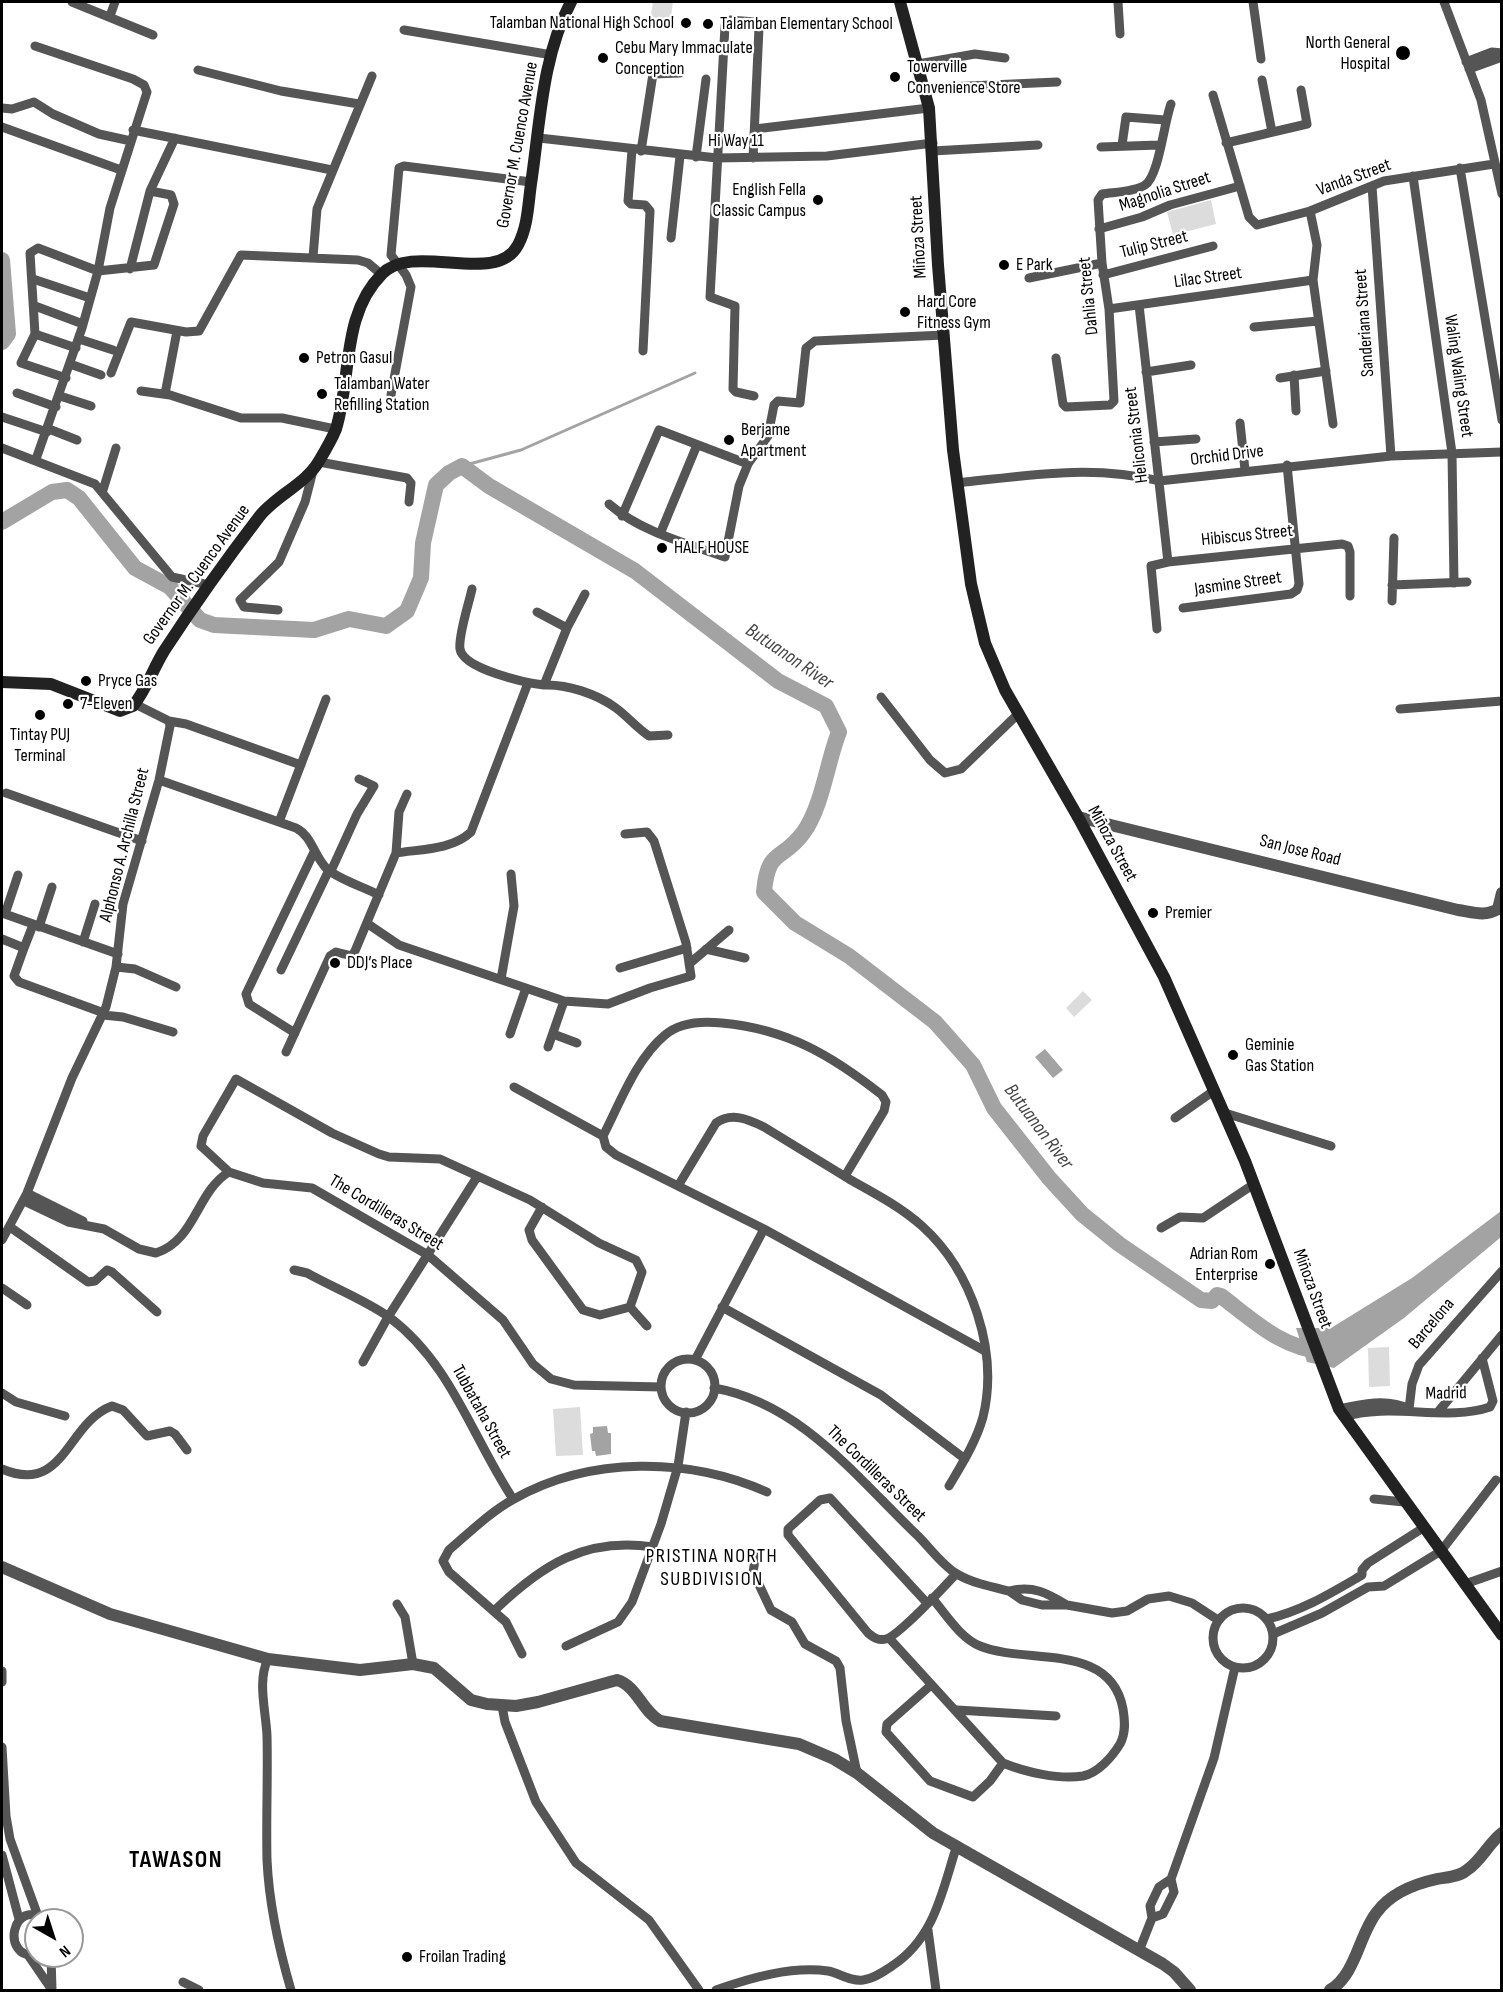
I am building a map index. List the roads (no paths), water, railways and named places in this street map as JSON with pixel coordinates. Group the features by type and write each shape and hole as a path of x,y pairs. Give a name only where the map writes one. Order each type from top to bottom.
{"main road":[{"name":"Governor M. Cuenco Avenue","path":"132,707 163,653 261,514 316,465 335,429 354,326 362,301 381,274 398,265 421,261 499,262 517,248 526,226 545,88 552,55 571,2"},
{"name":"Miñoza Street","path":"900,2 930,108 944,335 957,483 971,584 981,630 994,667 1164,977 1226,1113 1326,1381 1341,1413 1404,1502 1501,1630"},
{"path":"2,682 51,684 120,711 132,707"}],"street":[{"path":"72,2 153,35"},
{"path":"110,16 116,2"},
{"path":"1118,2 1120,34"},
{"path":"1253,2 1262,59"},
{"path":"1444,2 1488,125 1494,164 1502,194"},
{"path":"753,158 759,28 754,22 730,20 725,26 710,297 735,306 733,389 736,392 754,396"},
{"path":"404,30 552,55"},
{"path":"35,45 144,85 147,92 121,170 105,228 98,271 77,344 48,431 36,459"},
{"path":"918,64 975,54 1005,58"},
{"path":"1468,66 1502,55"},
{"path":"198,70 281,92 359,104"},
{"path":"643,351 650,211 645,205 631,204 628,201 653,74 680,74"},
{"path":"313,257 317,209 372,76"},
{"path":"696,157 706,79"},
{"path":"1262,80 1272,132"},
{"path":"925,88 1057,82"},
{"path":"1226,143 1307,124 1301,90"},
{"path":"1213,95 1240,186"},
{"path":"2,108 12,109 34,102 53,114 99,134 130,141"},
{"path":"1101,147 1160,145 1171,104"},
{"path":"755,129 930,108"},
{"path":"1122,145 1126,117 1165,120"},
{"path":"2,127 121,170"},
{"path":"133,130 332,170"},
{"path":"130,268 150,191 175,138"},
{"name":"Hi Way 11","path":"539,138 680,156 717,158 850,154 933,147 1038,145"},
{"name":"Dahlia Street","path":"1056,358 1063,404 1066,407 1110,405 1115,398 1098,200 1102,194 1146,185 1154,170 1160,145"},
{"path":"671,238 680,156"},
{"name":"Vanda Street","path":"1240,186 1253,224 1262,224 1310,211 1384,181 1494,164"},
{"path":"391,395 411,287 406,275 391,255 399,168 405,166 531,182"},
{"path":"1460,168 1502,420"},
{"name":"Waling Waling Street","path":"1413,176 1452,453 1454,583"},
{"name":"Magnolia Street","path":"1099,229 1142,217 1170,205 1240,186"},
{"name":"Sanderiana Street","path":"1372,186 1391,456"},
{"path":"66,378 21,363 35,334 30,254 38,248 98,271 153,265 174,204 171,195 150,191"},
{"path":"1310,211 1317,245 1312,280 1333,424"},
{"name":"Tulip Street","path":"1103,275 1213,246"},
{"path":"70,364 106,374 131,322 177,330 199,331 205,325 241,255 358,260 368,263 381,274"},
{"path":"1029,278 1102,263"},
{"path":"33,279 90,298"},
{"name":"Lilac Street","path":"1109,309 1312,280"},
{"name":"Heliconia Street","path":"1139,304 1168,562"},
{"path":"35,306 83,324"},
{"path":"1254,327 1318,321"},
{"path":"165,394 177,330"},
{"path":"35,334 113,350"},
{"path":"609,504 622,516 660,534 725,557 739,486 748,464 768,436 776,402 800,403 806,348 809,344 944,335"},
{"path":"1146,372 1191,365"},
{"path":"1280,378 1326,371"},
{"path":"1294,375 1296,411"},
{"path":"141,391 165,394 241,418 282,418 335,429"},
{"path":"18,393 56,407"},
{"path":"60,396 91,406"},
{"path":"2,417 77,440"},
{"path":"1240,423 1245,470"},
{"path":"622,516 659,430 748,464"},
{"path":"1154,442 1196,439"},
{"path":"660,534 697,445"},
{"path":"2,448 81,477 103,490 172,577 209,585"},
{"path":"103,490 116,448"},
{"name":"Orchid Drive","path":"957,483 1080,471 1130,474 1159,481 1287,465 1391,456 1502,452"},
{"path":"278,610 244,607 240,600 279,562 305,502 316,465 407,478 411,483 410,502"},
{"path":"1287,465 1295,548"},
{"path":"1392,601 1394,538"},
{"name":"Hibiscus Street","path":"1157,629 1151,566 1168,562 1342,544 1348,546 1350,552 1350,596"},
{"name":"Jasmine Street","path":"1183,608 1291,594 1297,590 1299,584 1295,548"},
{"path":"1392,585 1467,582"},
{"path":"472,589 459,649 464,658 479,667 528,683 556,684 592,696 613,706 649,736 668,735"},
{"path":"544,685 567,628 585,594"},
{"path":"537,612 567,628"},
{"path":"396,853 449,844 463,840 471,832 528,683"},
{"path":"881,697 930,760 945,773 961,769 1018,714"},
{"path":"279,822 326,699"},
{"path":"1400,709 1502,701"},
{"path":"132,707 301,765"},
{"name":"Alphonso A. Archilla Street","path":"26,1197 72,1077 104,1014 116,967 122,910 159,780 170,726 168,721"},
{"path":"281,970 357,814 374,786 359,779"},
{"path":"159,780 279,822 306,834 314,852 330,871 379,895"},
{"path":"6,793 142,841"},
{"path":"286,1052 330,956 336,952 352,956 368,924 396,853 399,813 406,794"},
{"name":"San Jose Road","path":"1078,817 1458,910 1484,914 1500,911 1502,893"},
{"path":"368,924 399,945 564,1001 608,1004 691,976 687,948 654,841 646,832 625,834"},
{"path":"295,1033 249,1004 246,994 314,852"},
{"path":"501,980 514,906 511,874"},
{"path":"18,875 3,914 118,954"},
{"path":"52,887 24,948 15,979 104,1014 123,1017 173,1032"},
{"path":"83,942 95,904"},
{"path":"689,964 729,930"},
{"path":"2,939 24,948"},
{"path":"620,968 687,948"},
{"path":"706,949 745,958"},
{"path":"116,967 135,969 176,987"},
{"path":"510,1034 526,988"},
{"path":"548,1047 564,1001"},
{"path":"845,1176 884,1111 886,1102 882,1095 818,1052 783,1034 750,1026 692,1023 666,1034 643,1061 603,1136 606,1147 616,1155 764,1229 985,1351"},
{"path":"553,1034 577,1043"},
{"name":"The Cordilleras Street","path":"477,1177 440,1159 389,1157 379,1154 332,1132 236,1079 203,1136 201,1146 229,1172 263,1183 312,1188 428,1255 503,1320 533,1364 551,1379 574,1385 661,1388"},
{"path":"514,1087 603,1136"},
{"path":"1175,1118 1215,1090"},
{"path":"1226,1113 1331,1146"},
{"path":"678,1186 709,1131 723,1118 733,1117 764,1127 904,1212 940,1245 968,1289 975,1307 988,1371 985,1406 976,1438 948,1486"},
{"path":"2,1240 26,1197 68,1222 88,1224 116,1234 148,1252 165,1250 187,1230 215,1184 229,1172"},
{"path":"363,1362 388,1317 477,1177 542,1207 599,1243 640,1263 642,1277 630,1306"},
{"path":"1161,1228 1185,1216 1203,1218 1254,1184"},
{"path":"542,1207 529,1230 532,1240 583,1310 600,1315 630,1306"},
{"path":"10,1227 88,1282 95,1281 107,1270 112,1272 157,1312"},
{"path":"694,1360 764,1229"},
{"name":"Tubbataha Street","path":"294,1270 307,1273 388,1317 417,1342 436,1364 455,1392 493,1468 513,1499"},
{"name":"Barcelona","path":"1408,1409 1412,1384 1419,1365 1502,1271"},
{"path":"2,1288 27,1305"},
{"path":"630,1306 647,1326"},
{"path":"722,1307 881,1395 965,1459"},
{"path":"1438,1412 1482,1358 1498,1345 1502,1335"},
{"name":"Madrid","path":"1341,1413 1361,1404 1400,1404 1408,1409 1438,1412 1490,1407 1493,1401 1482,1358"},
{"path":"694,1360 710,1370 714,1388 705,1406 686,1412 669,1404 661,1388 662,1379 671,1365 678,1361 694,1360"},
{"name":"The Cordilleras Street","path":"714,1388 760,1402 822,1443 957,1574 987,1586 1009,1591 1022,1600 1046,1606 1067,1605 1112,1613 1127,1611 1148,1599 1169,1596 1192,1603 1218,1620"},
{"path":"2,1393 16,1402 65,1416"},
{"path":"2,1469 21,1475 42,1473 56,1462 96,1417 112,1406 123,1410 147,1436 170,1431 187,1450"},
{"path":"566,1647 618,1622 626,1614 653,1547 678,1466 686,1412"},
{"path":"522,1654 515,1636 495,1610 449,1572 443,1561 448,1550 513,1499 552,1483 597,1471 678,1466 730,1477 767,1492"},
{"path":"1273,1634 1322,1613 1368,1587 1384,1586 1441,1551 1496,1480"},
{"path":"889,1638 930,1686 957,1710 1003,1763 1026,1773 1084,1776 1107,1762 1121,1742 1125,1724 1121,1699 1105,1676 1081,1662 1052,1656 1020,1655 978,1646 929,1601 830,1498 820,1500 790,1527 788,1532 790,1538 868,1634 878,1640 889,1638 929,1601 957,1574"},
{"path":"1374,1499 1404,1502"},
{"path":"1368,1587 1362,1575 1362,1570 1368,1563 1423,1527"},
{"path":"495,1610 547,1566 576,1553 609,1544 653,1547"},
{"path":"756,1554 753,1572 771,1610 792,1622 805,1644 836,1662 840,1668 846,1721 857,1773"},
{"path":"2,1567 110,1614 268,1659 360,1670 413,1664 434,1668 471,1700 502,1706 538,1702 617,1680 630,1688 649,1712 660,1721 799,1744 834,1759 857,1773 914,1820 1174,1972 1190,1990"},
{"path":"1465,1584 1502,1571"},
{"path":"1267,1619 1288,1614 1315,1602 1362,1575"},
{"name":"The Cordilleras Street","path":"1009,1591 1024,1587 1040,1590 1067,1605"},
{"path":"397,1604 405,1617 413,1664"},
{"path":"1242,1607 1260,1612 1267,1619 1273,1634 1272,1646 1263,1660 1247,1668 1235,1667 1219,1657 1212,1639 1218,1620 1224,1613 1242,1607"},
{"path":"268,1659 263,1668 269,1796 267,1861 282,1960 291,1990"},
{"path":"1152,1918 1163,1914 1174,1892 1171,1879 1214,1758 1235,1667"},
{"path":"2,1671 2,1682"},
{"path":"930,1686 887,1724 886,1732 930,1781 973,1797 990,1781 1003,1763"},
{"path":"502,1706 509,1732 536,1802 576,1863 649,1920 699,1990"},
{"path":"957,1710 1056,1716"},
{"path":"2,1748 6,1816 10,1839 38,1908"},
{"path":"1334,1989 1352,1963 1369,1925 1386,1902 1415,1885 1468,1870 1502,1833"},
{"path":"716,1990 746,1980 794,1971 827,1971 862,1980 901,1960 915,1948 934,1918 957,1845"},
{"path":"2,1855 19,1919"},
{"path":"1139,1951 1152,1918 1150,1906 1159,1887 1171,1879"},
{"path":"24,1917 19,1919 12,1931 12,1942 18,1950 24,1952"},
{"path":"928,1930 936,1990"},
{"path":"39,1968 52,1990"},
{"path":"51,1968 52,1990"},
{"path":"183,1982 199,1990"}],"waterway":[{"name":"Butuanon River","path":"2,260 8,334 2,342"},
{"path":"462,466 521,450 695,373"},
{"name":"Butuanon River","path":"2,522 52,492 67,490 79,498 135,568 170,587 200,620 214,625 314,630 349,619 386,626 407,611 421,578 423,543 436,485 449,473 462,466 489,486 635,571 778,681 826,706 839,732 820,798 810,823 795,842 773,861 766,878 764,892 795,923 849,956 935,1022 973,1065 994,1108 1049,1178 1082,1214 1119,1244 1201,1300 1212,1301 1217,1295 1221,1296 1281,1339 1294,1345 1324,1352"}],"place":[{"name":"Talamban National High School","path":"686,23"},
{"name":"Talamban Elementary School","path":"708,24"},
{"name":"North General Hospital","path":"1403,53"},
{"name":"Cebu Mary Immaculate Conception","path":"603,58"},
{"name":"Towerville Convenience Store","path":"895,77"},
{"name":"English Fella Classic Campus","path":"818,200"},
{"name":"E Park","path":"1004,265"},
{"name":"Hard Core Fitness Gym","path":"905,312"},
{"name":"Petron Gasul","path":"304,358"},
{"name":"Talamban Water Refilling Station","path":"322,394"},
{"name":"Berjame Apartment","path":"729,440"},
{"name":"HALF HOUSE","path":"662,548"},
{"name":"Pryce Gas","path":"86,681"},
{"name":"7-Eleven","path":"68,704"},
{"name":"Tintay PUJ Terminal","path":"40,715"},
{"name":"Premier","path":"1153,913"},
{"name":"DDJ’s Place","path":"335,963"},
{"name":"Geminie Gas Station","path":"1233,1055"},
{"name":"Adrian Rom Enterprise","path":"1270,1264"},
{"name":"Froilan Trading","path":"407,1957"}],"district":[{"name":"PRISTINA NORTH SUBDIVISION","path":"712,1568"},
{"name":"TAWASON","path":"176,1861"}]}
